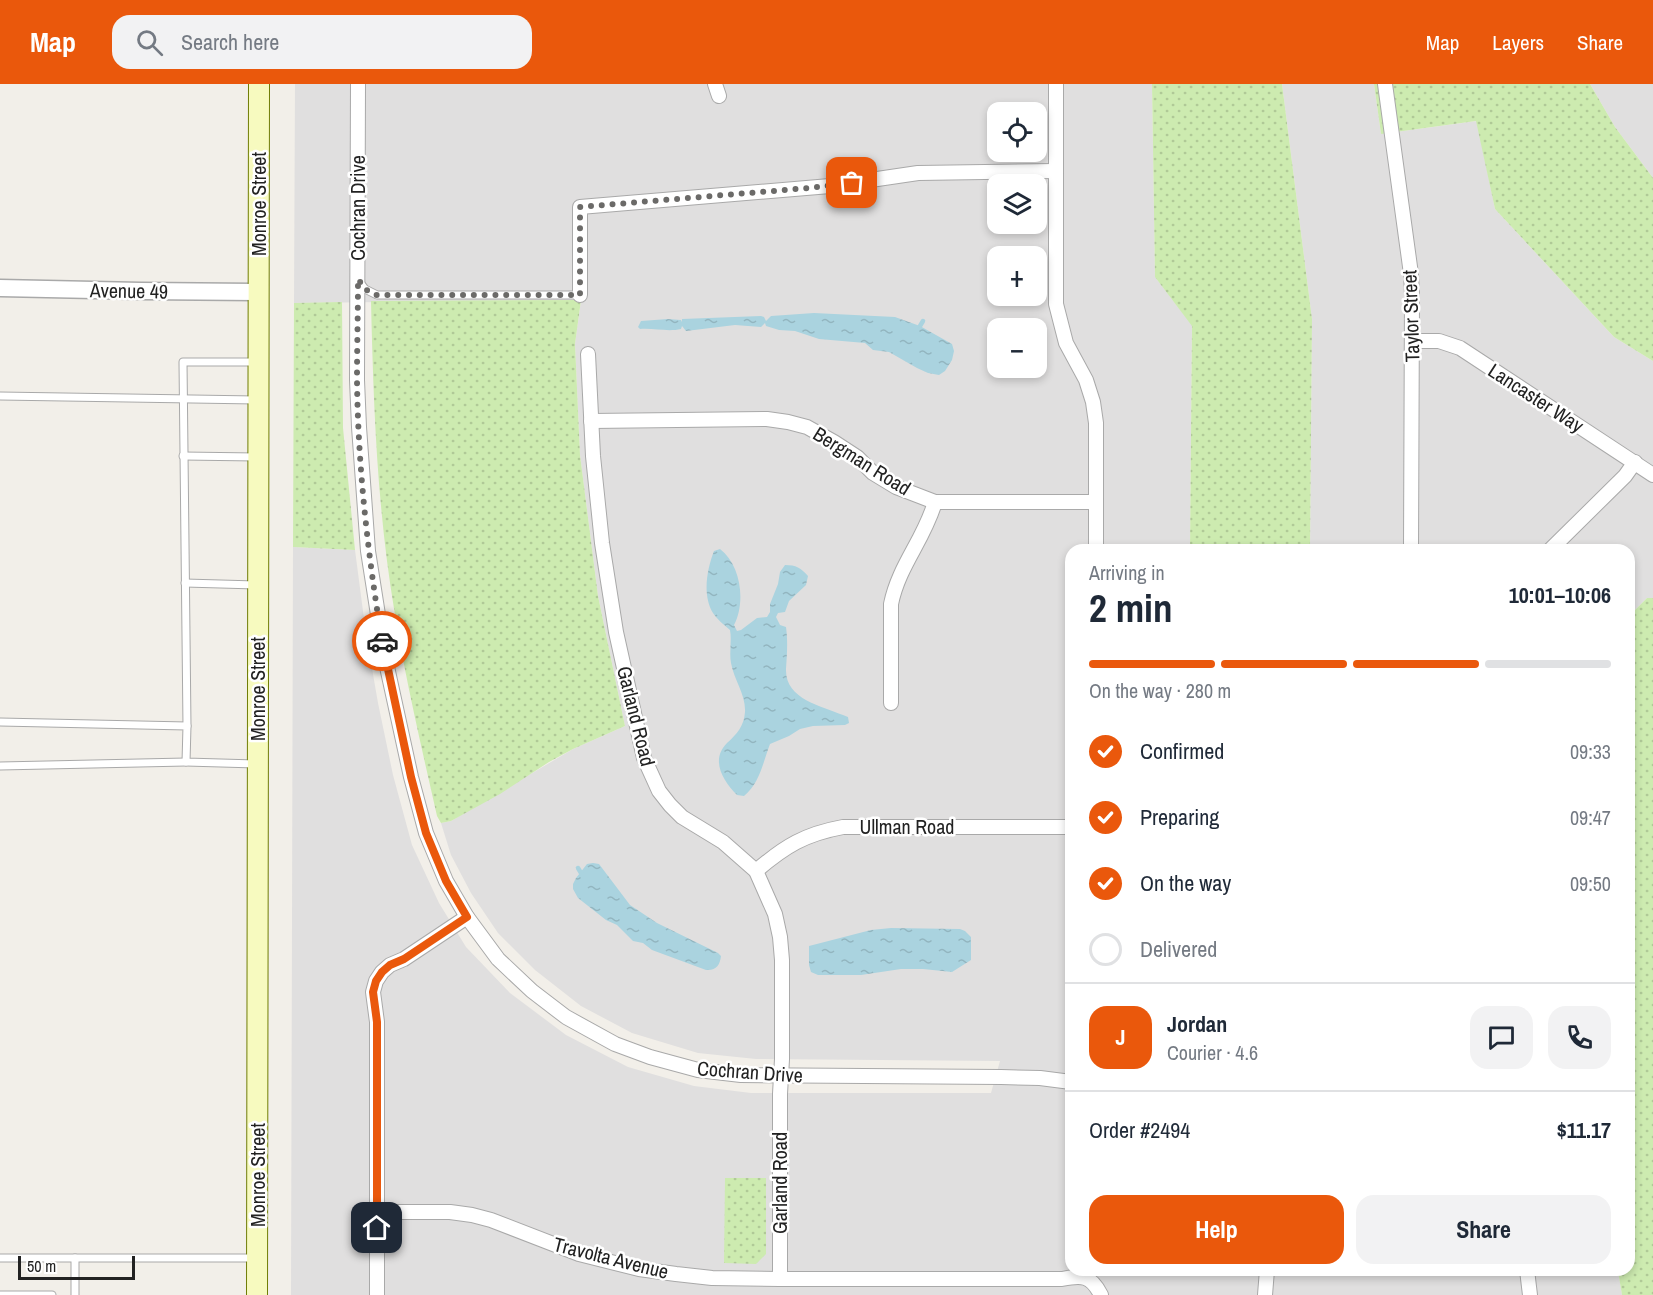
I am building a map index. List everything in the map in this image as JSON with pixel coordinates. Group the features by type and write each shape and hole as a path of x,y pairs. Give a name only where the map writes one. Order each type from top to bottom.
{"main road":[{"name":"Monroe Street","path":"257,1295 259,84"}],"street":[{"name":"Cochran Drive","path":"358,84 357,380 368,550 384,653 411,777 426,833 446,881 467,917 498,959 532,991 567,1017 615,1044 650,1057 698,1070 741,1075 1001,1077 1065,1081"},
{"path":"1056,84 1056,304 1066,343 1086,380 1093,402 1096,423 1096,544"},
{"name":"Taylor Street","path":"1385,84 1411,274 1411,544"},
{"path":"580,295 580,207 831,186 918,173 1056,171"},
{"name":"Avenue 49","path":"0,288 259,292"},
{"name":"Lancaster Way","path":"1412,341 1439,341 1460,348 1653,475"},
{"name":"Garland Road","path":"588,354 593,456 602,543 619,643 644,758 659,791 670,805 682,817 723,842 756,871 775,914 780,937 782,960 780,1279"},
{"name":"Bergman Road","path":"591,420 767,419 788,422 807,427 834,442 857,457 873,473 896,487 935,502 1096,502"},
{"path":"1556,544 1625,476 1635,462"},
{"path":"891,703 891,604 894,588 925,530 935,502"},
{"name":"Ullman Road","path":"756,871 786,847 807,837 843,827 1065,827"},
{"path":"377,1295 377,1022 373,992 376,981 390,965 404,959 467,917"},
{"name":"Travolta Avenue","path":"377,1212 450,1212 472,1215 491,1220 579,1254 639,1269 712,1278 1062,1279 1078,1276 1089,1280 1099,1291"},
{"path":"1265,1295 1267,1276"},
{"path":"1528,1276 1530,1295"}],"lane":[{"path":"358,279 365,289 376,295 580,295"},
{"path":"186,762 183,362 259,362"},
{"path":"0,396 259,400"},
{"path":"183,456 259,456"},
{"path":"185,583 258,586"},
{"path":"0,722 187,726"},
{"path":"0,766 186,762 258,764"},
{"path":"0,1258 257,1258"},
{"path":"75,1258 75,1295"},
{"path":"0,1295 52,1295"}],"shaded area":[{"path":"295,84 1152,84 1155,277 1192,325 1190,544 1065,544 1065,1276 1619,1276 1622,1295 291,1295 293,547 355,550 378,703 393,775 412,845 439,903 466,947 510,993 566,1035 628,1067 694,1086 751,1093 991,1093 1000,1061 756,1059 698,1053 632,1033 581,1006 535,970 498,933 471,893 451,855 441,823 451,821 573,749 625,726 598,596 580,455 575,344 581,300 294,303"},
{"path":"1282,84 1374,84 1381,134 1477,121 1495,209 1614,337 1653,361 1653,598 1647,598 1635,610 1635,544 1310,544 1312,319"},
{"path":"1590,84 1653,84 1653,178 1615,127"}],"green space":[{"path":"1152,84 1282,84 1312,319 1310,544 1190,544 1192,326 1155,277"},
{"path":"1374,84 1590,84 1615,127 1653,178 1653,361 1614,337 1495,209 1476,121 1381,134"},
{"path":"581,300 575,344 580,455 598,596 625,726 573,749 500,794 451,821 441,823 437,816 409,689 387,561 376,431 371,301"},
{"path":"342,302 343,428 355,550 293,547 294,303"},
{"path":"1647,598 1653,598 1653,1295 1622,1295 1619,1276 1635,1276 1635,610"},
{"path":"725,1178 766,1178 766,1254 756,1264 724,1263"}],"water":[{"path":"814,313 895,317 920,326 952,344 954,351 952,360 945,371 939,375 928,373 889,352 873,350 865,343 819,339 795,331 779,330 766,326 765,323 761,327 735,325 686,331 682,326 681,329 671,330 640,329 638,327 641,321 668,319 682,322 682,319 761,316 766,321 771,316"},
{"path":"720,549 733,564 737,574 740,606 734,625 737,631 757,618 767,617 780,572 785,565 798,568 808,576 806,585 789,601 785,612 778,613 776,617 780,625 786,627 787,679 791,688 806,700 848,717 849,723 800,729 770,744 754,785 744,796 737,795 727,783 719,763 722,750 739,729 745,712 744,700 731,663 730,630 713,613 708,598 709,566 714,551"},
{"path":"587,864 599,864 630,905 657,923 718,953 721,956 717,967 706,970 652,950 643,943 633,941 617,925 606,920 578,898 573,884"},
{"path":"891,928 965,931 971,937 971,960 952,972 901,969 861,975 818,975 811,972 809,946 871,930"}],"waterway":[{"path":"920,326 923,321"},
{"path":"578,868 581,873"}],"way so far":[{"path":"382,641 368,550 359,427 358,279 365,289 376,295 580,295 580,207 852,183"}],"route":[{"path":"377,1228 377,1022 373,992 376,981 390,965 404,959 467,917 446,881 426,833 396,713 382,641"}]}
